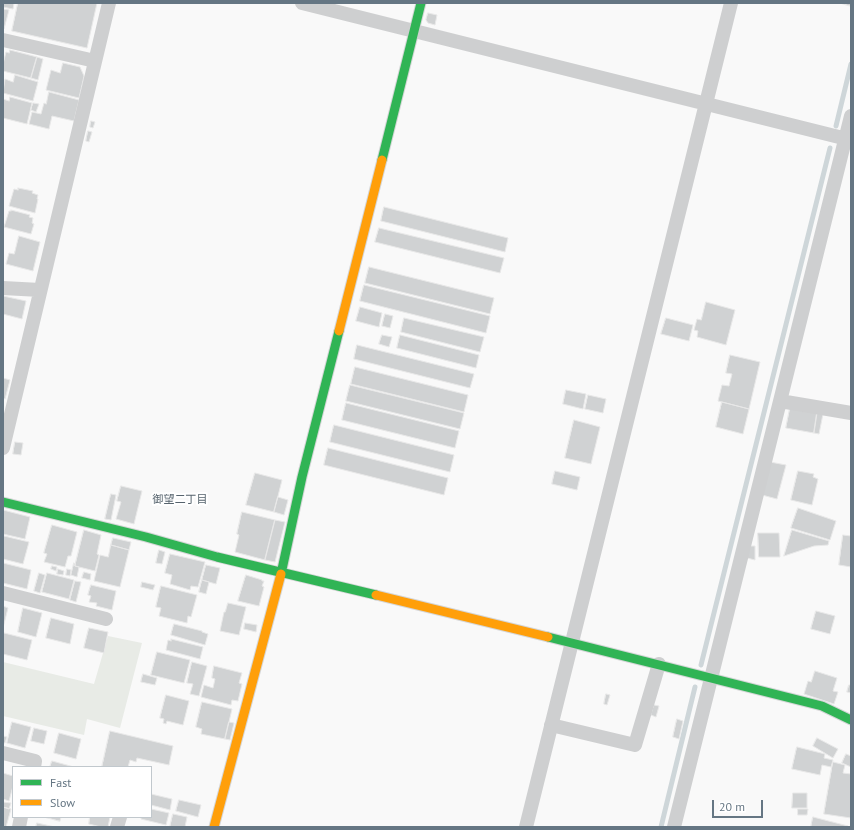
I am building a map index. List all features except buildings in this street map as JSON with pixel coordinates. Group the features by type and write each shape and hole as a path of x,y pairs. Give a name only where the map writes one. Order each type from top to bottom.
{"street":[{"path":"3,448 110,3"},
{"path":"302,3 848,139"},
{"path":"214,827 281,572 302,477 421,3"},
{"path":"526,827 731,3"},
{"path":"3,40 95,61"},
{"path":"674,827 780,401 848,139 851,116"},
{"path":"3,288 40,290"},
{"path":"780,401 851,413"},
{"path":"3,502 281,572 659,664 822,706 851,720"},
{"path":"3,593 106,619"},
{"path":"551,725 635,744 659,664"},
{"path":"3,753 35,762 34,766"}],"shaded area":[{"path":"108,636 142,643 120,728 87,719 84,735 3,716 3,662 94,684"}],"waterway":[{"path":"836,126 851,64"},
{"path":"701,665 830,148"},
{"path":"661,827 695,687"}],"traffic: fast":[{"path":"382,160 421,3"},
{"path":"281,574 302,477 339,331"},
{"path":"3,502 146,537 217,557 376,595"},
{"path":"548,637 822,706 851,720"}],"traffic: slow":[{"path":"339,331 382,160"},
{"path":"214,827 281,574"},
{"path":"376,595 548,637"}],"district":[{"name":"御望二丁目","path":"180,500"}]}
